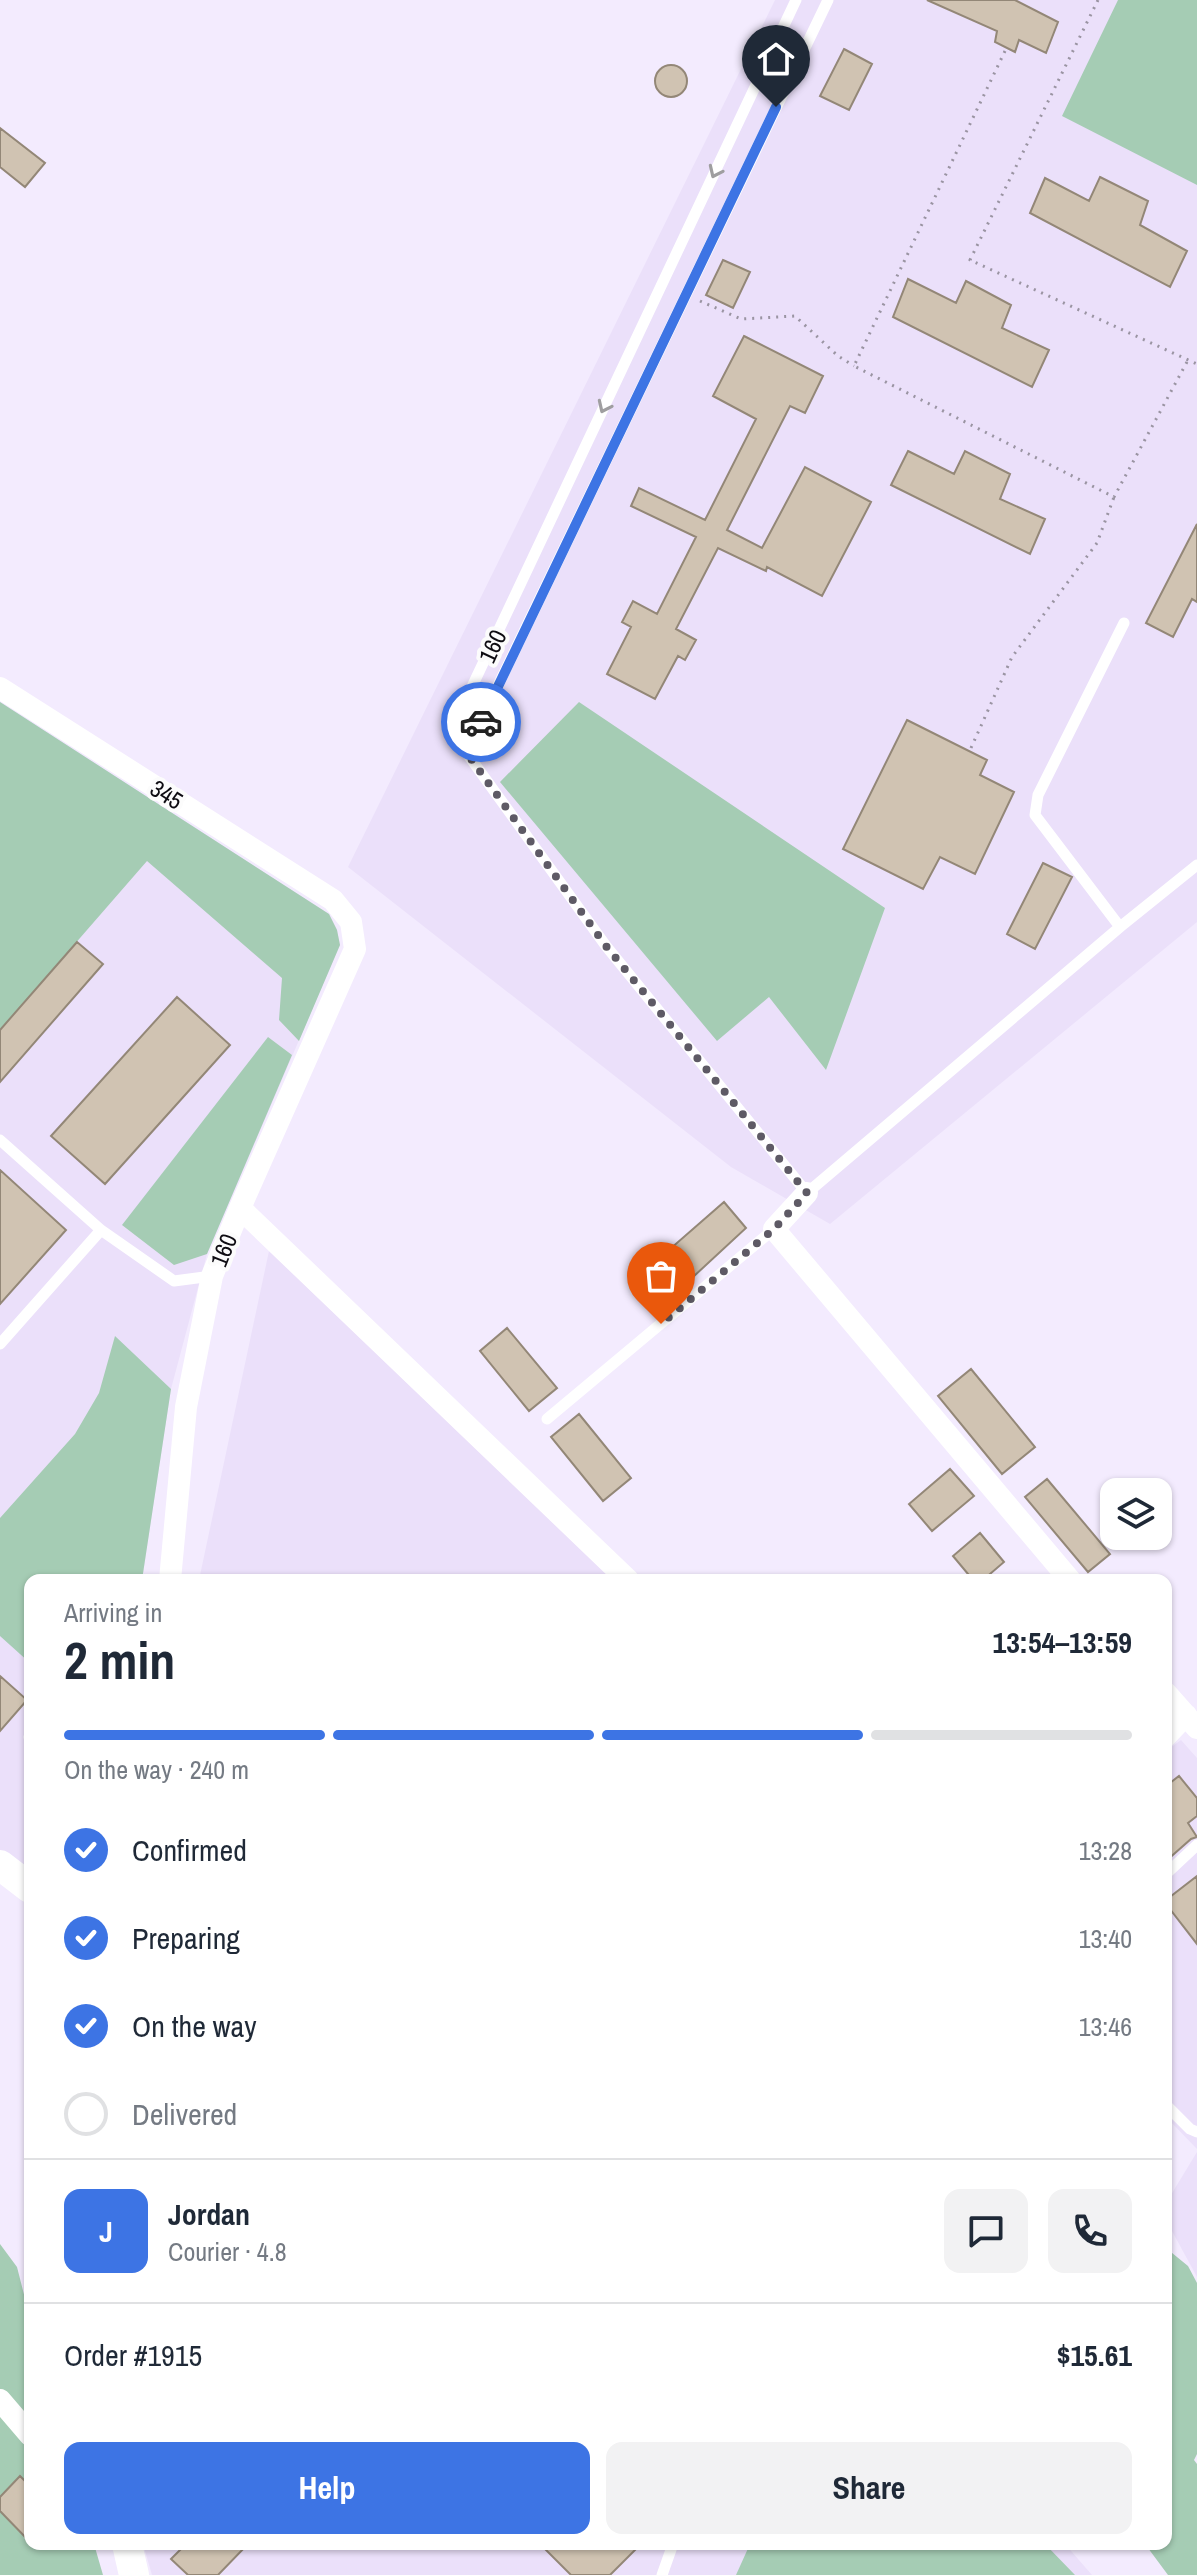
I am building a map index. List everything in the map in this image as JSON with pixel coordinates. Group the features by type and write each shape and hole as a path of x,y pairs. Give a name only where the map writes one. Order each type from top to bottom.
{"street":[{"name":"345","path":"0,688 333,900"},
{"name":"160","path":"171,1574 186,1407 212,1276 355,949 351,922 333,900"},
{"path":"807,1193 774,1229 1065,1574"},
{"path":"240,1208 622,1574"},
{"path":"1172,1700 1191,1722 1172,1733"},
{"path":"0,1865 24,1883"},
{"path":"0,2400 24,2428"}],"lane":[{"name":"160","path":"466,752 452,729 796,0"},
{"name":"160","path":"466,752 828,0"},
{"path":"1120,927 1035,815 1038,795 1124,623"},
{"path":"466,752 606,946 807,1193 1197,865"},
{"path":"0,1140 101,1230 174,1281 212,1276"},
{"path":"547,1419 774,1229"},
{"path":"0,1344 101,1230"},
{"path":"1172,1868 1197,1845"},
{"path":"1172,2111 1197,2132"},
{"path":"662,2575 671,2550"}],"path":[{"path":"1098,0 970,260 1197,364"},
{"path":"854,366 1005,51"},
{"path":"686,295 741,319 795,316 838,356 854,366 1114,497"},
{"path":"971,748 1012,657 1097,543 1114,497 1188,360"}],"shaded area":[{"path":"775,0 1197,0 1197,922 830,1224 731,1167 348,867"},
{"path":"0,702 329,914 340,945 207,1254 171,1389 143,1574 24,1574 24,1883 0,1865"},
{"path":"269,1251 607,1574 200,1574"},
{"path":"1181,1740 1197,1758 1197,2149 1172,2123 1172,1747"},
{"path":"1197,2152 1197,2277 1172,2231 1172,2193"},
{"path":"145,2550 1070,2550 1092,2575 152,2575"}],"green space":[{"path":"1118,0 1197,0 1197,185 1062,116"},
{"path":"0,702 329,914 340,945 299,1041 279,1020 282,978 147,861 0,1030"},
{"path":"579,702 885,908 826,1070 769,997 717,1041 500,782"},
{"path":"268,1037 292,1055 207,1254 174,1265 122,1225"},
{"path":"115,1336 171,1389 143,1574 24,1574 24,1658 0,1636 0,1518 75,1434 99,1393"},
{"path":"0,2244 17,2267 24,2294 24,2550 96,2550 103,2575 0,2575"},
{"path":"1172,2253 1188,2266 1197,2283 1197,2454 1194,2460 1197,2464 1197,2575 1168,2575 1149,2550 1172,2550"},
{"path":"747,2550 1051,2550 1075,2575 736,2575"}],"building":[{"path":"927,0 1015,0 1058,22 1046,53 1019,40 1015,52 995,42 997,31"},
{"path":"844,49 872,64 849,110 820,96"},
{"path":"671,65 682,70 687,81 682,92 671,97 660,92 655,81 660,70"},
{"path":"0,128 45,163 25,187 0,167"},
{"path":"1100,177 1148,201 1140,225 1187,251 1170,287 1030,213 1045,178 1089,201"},
{"path":"723,260 750,272 733,308 706,295"},
{"path":"908,279 956,303 966,281 1011,305 1002,328 1049,350 1032,387 893,317"},
{"path":"744,336 823,376 805,413 790,406 727,530 762,548 805,467 871,502 822,596 767,567 766,571 718,548 676,629 696,640 685,660 678,656 655,699 607,674 631,627 622,622 633,601 657,614 696,537 631,506 639,488 705,520 756,419 713,396"},
{"path":"908,451 954,474 965,451 1010,474 1000,499 1045,519 1030,554 891,485"},
{"path":"1197,524 1197,602 1192,599 1173,637 1146,623"},
{"path":"907,720 987,760 980,775 1014,792 975,874 940,857 923,889 843,849"},
{"path":"1043,863 1072,877 1035,949 1007,934"},
{"path":"77,942 103,964 0,1082 0,1030"},
{"path":"177,997 230,1045 105,1184 51,1136"},
{"path":"0,1170 66,1230 0,1304"},
{"path":"724,1202 746,1228 693,1277 670,1249"},
{"path":"507,1328 557,1388 529,1411 480,1351"},
{"path":"971,1369 1035,1447 1002,1474 938,1396"},
{"path":"579,1414 631,1478 603,1501 551,1437"},
{"path":"950,1469 974,1496 932,1531 909,1504"},
{"path":"1047,1479 1100,1542 1100,1550 1107,1550 1110,1554 1088,1572 1025,1497"},
{"path":"980,1533 1004,1562 990,1574 968,1574 953,1556"},
{"path":"0,1676 24,1697 24,1703 0,1731"},
{"path":"1179,1776 1197,1798 1197,1816 1188,1823 1197,1837 1172,1856 1172,1781"},
{"path":"1197,1876 1197,1944 1172,1912 1172,1895"},
{"path":"20,2476 24,2480 24,2536 0,2511 0,2497"},
{"path":"180,2550 242,2550 218,2575 188,2575 171,2559"},
{"path":"546,2550 635,2550 610,2575 571,2575"}],"way so far":[{"path":"481,722 466,752 606,946 807,1193 774,1229 661,1324"}],"route":[{"path":"481,722 776,107"}]}
